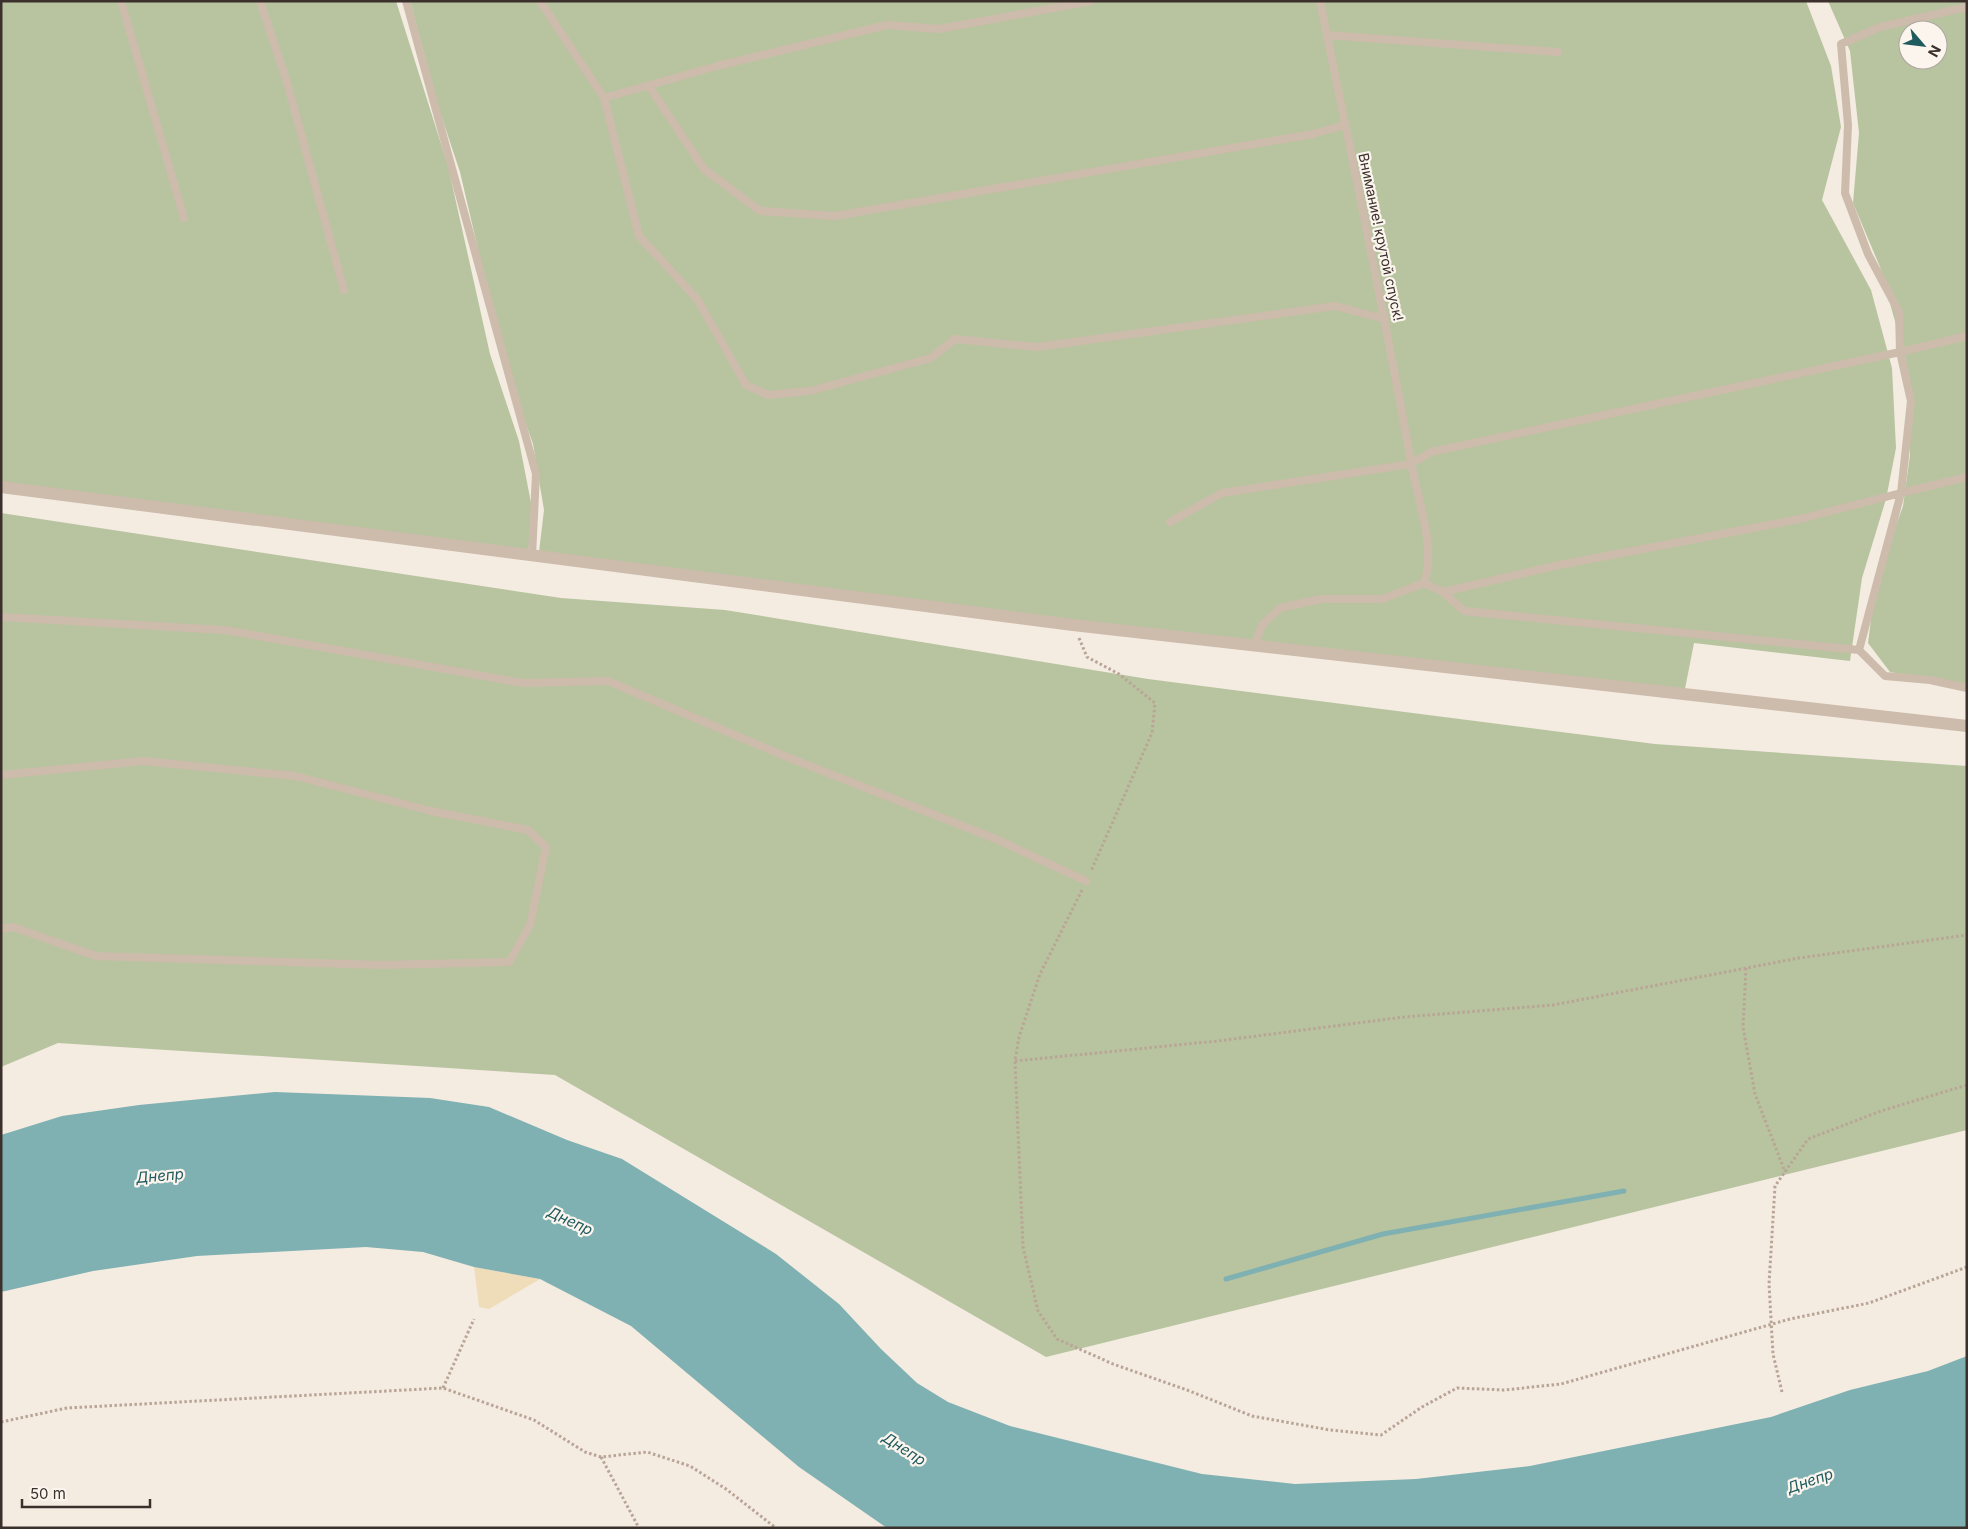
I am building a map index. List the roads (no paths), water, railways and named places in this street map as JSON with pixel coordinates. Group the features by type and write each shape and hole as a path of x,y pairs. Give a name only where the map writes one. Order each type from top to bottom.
{"street":[{"path":"1,488 1254,647 1967,726"}],"lane":[{"path":"122,1 184,218"},
{"path":"260,1 286,79 344,290"},
{"path":"406,1 536,474 532,556"},
{"path":"540,1 604,98 639,236 697,298 746,385 768,395 810,392 931,358 955,339 1037,347 1335,306 1385,319"},
{"path":"604,98 716,66 887,25 939,28 1091,1"},
{"name":"Внимание! крутой спуск!","path":"1320,1 1392,354 1428,547 1429,570 1424,583"},
{"path":"1859,650 1901,493 1911,401 1900,352 1899,312 1868,254 1845,193 1848,125 1841,44 1880,27 1967,8"},
{"path":"1327,35 1558,52"},
{"path":"649,86 704,169 760,211 835,216 1313,134 1345,125"},
{"path":"1170,522 1222,493 1411,464 1431,452 1967,336"},
{"path":"1443,592 1559,565 1800,519 1967,477"},
{"path":"1254,647 1262,625 1280,608 1321,599 1382,599 1424,583 1443,592 1464,611 1859,650 1885,676 1930,680 1967,688"},
{"path":"1,617 225,630 524,683 608,680 782,755 996,839 1086,881"},
{"path":"1,775 143,761 294,776 431,811 528,830 546,847 530,925 509,962 382,965 178,957 96,956 13,927 1,929"}],"water":[{"name":"Днепр","path":"275,1092 430,1098 489,1107 567,1140 622,1159 776,1254 839,1304 881,1349 917,1383 948,1402 1010,1426 1202,1474 1295,1484 1416,1479 1530,1466 1771,1417 1850,1390 1928,1371 1967,1356 1967,1528 887,1528 799,1467 631,1326 540,1279 474,1267 423,1252 366,1247 197,1256 93,1271 1,1292 1,1135 62,1116 139,1105"}],"waterway":[{"path":"1226,1279 1383,1234 1624,1191"}]}
